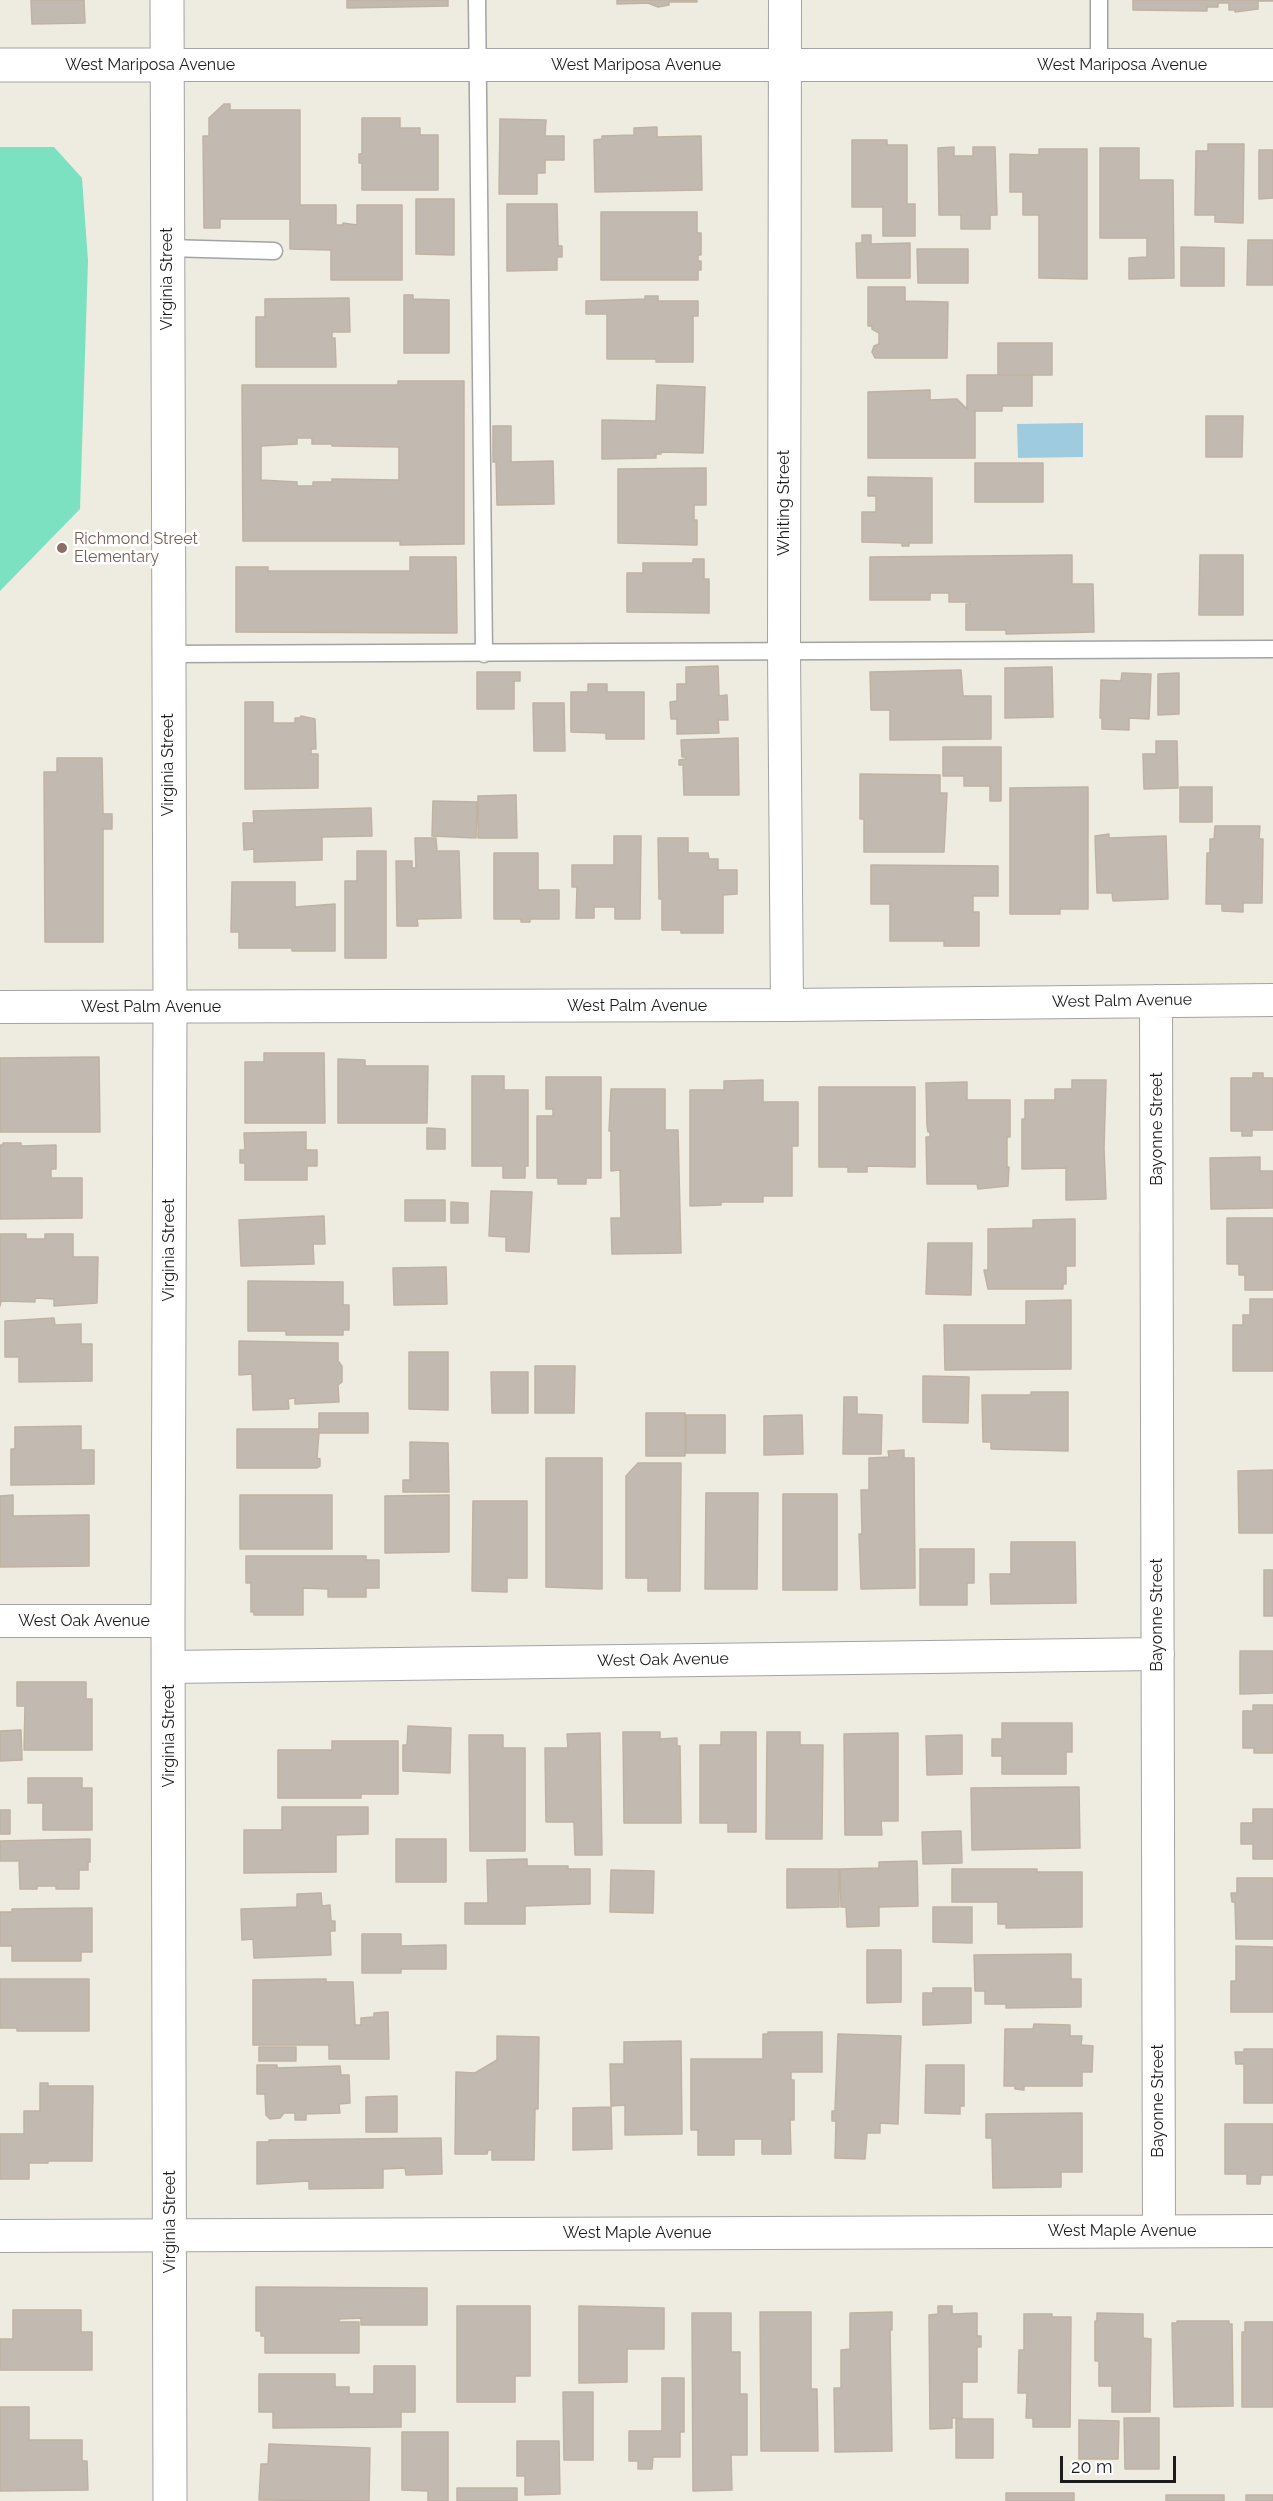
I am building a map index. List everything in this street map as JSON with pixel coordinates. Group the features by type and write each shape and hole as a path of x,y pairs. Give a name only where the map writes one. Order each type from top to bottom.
{"street":[{"name":"Virginia Street","path":"168,0 170,2501"},
{"name":"Whiting Street","path":"785,0 784,652 787,1005"},
{"name":"West Mariposa Avenue","path":"0,65 1273,65"},
{"name":"West Palm Avenue","path":"0,1007 787,1005 1273,1000"},
{"name":"Bayonne Street","path":"1156,1001 1159,2230"},
{"name":"West Oak Avenue","path":"0,1621 168,1621"},
{"name":"West Oak Avenue","path":"169,1667 1158,1654"},
{"name":"West Maple Avenue","path":"0,2236 1273,2231"}],"lane":[{"path":"477,0 484,654"},
{"path":"1099,0 1099,65"},
{"path":"168,248 274,251"},
{"path":"168,654 1273,649"}],"green space":[{"path":"0,147 54,147 82,178 88,261 80,509 0,591"}],"water":[{"path":"1083,423 1083,457 1018,458 1017,424"}],"building":[{"path":"31,0 84,0 85,23 32,24"},
{"path":"347,0 448,0 448,6 347,8"},
{"path":"617,0 697,0 697,2 669,2 669,5 658,7 648,3 617,4"},
{"path":"1133,0 1273,1 1258,1 1258,9 1235,12 1235,10 1229,10 1229,3 1218,3 1218,7 1207,7 1207,11 1133,10"},
{"path":"224,104 230,104 230,110 300,110 300,205 336,205 336,225 343,225 343,223 357,225 357,205 402,205 402,280 331,280 331,250 290,249 290,219 220,219 220,228 204,228 203,136 209,136 209,118"},
{"path":"362,118 400,118 400,128 420,128 420,135 438,135 438,190 362,190 362,163 359,163 359,154 362,154"},
{"path":"500,119 546,120 545,136 564,136 564,160 545,160 545,173 537,173 537,194 499,194"},
{"path":"657,127 657,137 701,136 702,190 595,192 594,140 602,139 602,136 634,135 634,128"},
{"path":"852,140 887,140 887,145 907,145 907,204 915,204 915,236 883,236 883,207 852,207"},
{"path":"1208,144 1244,144 1243,223 1215,222 1215,215 1195,215 1196,151 1208,151"},
{"path":"954,147 954,156 973,156 973,147 995,147 997,215 990,215 990,229 961,229 961,215 939,215 938,148"},
{"path":"1100,148 1139,148 1139,180 1173,180 1174,278 1129,279 1129,258 1147,257 1147,238 1100,238"},
{"path":"1039,149 1087,149 1087,279 1039,278 1039,215 1023,215 1023,192 1010,192 1010,154 1039,155"},
{"path":"1259,150 1273,150 1273,198 1259,199"},
{"path":"416,199 454,199 454,255 416,254"},
{"path":"507,204 557,204 558,246 562,246 562,257 557,257 557,270 507,271"},
{"path":"601,212 697,212 697,233 701,233 701,255 698,255 698,261 701,261 701,270 698,270 698,280 601,280"},
{"path":"862,235 871,235 871,244 910,243 910,278 857,278 856,243 862,243"},
{"path":"1248,240 1273,240 1273,285 1247,285"},
{"path":"1181,247 1224,248 1224,286 1181,286"},
{"path":"917,249 968,249 968,283 918,283"},
{"path":"868,287 905,287 905,301 948,302 947,358 875,358 872,352 874,346 879,344 879,333 872,329 872,326 868,326"},
{"path":"404,295 413,295 413,299 449,300 449,353 404,353"},
{"path":"645,296 658,296 658,301 698,301 698,316 693,316 693,362 607,359 607,314 586,314 586,301 645,299"},
{"path":"349,298 350,332 332,332 332,338 335,338 336,367 256,367 256,317 265,317 265,299"},
{"path":"998,343 1052,343 1052,375 998,375"},
{"path":"967,375 1032,375 1032,406 1002,406 1002,411 975,411 975,458 868,458 868,392 930,390 930,400 957,399 967,409"},
{"path":"398,381 464,381 464,544 400,545 400,541 243,541 242,385 398,385","holes":["297,438 312,438 312,444 399,447 399,480 332,479 332,482 313,482 313,486 297,486 297,482 261,480 261,446 297,444"]},
{"path":"657,385 705,387 703,453 661,452 661,454 656,454 656,458 602,459 602,420 656,421"},
{"path":"1206,416 1243,416 1242,457 1206,457"},
{"path":"493,426 511,426 511,462 553,461 554,504 497,505 496,462 493,462"},
{"path":"975,463 1043,463 1043,502 975,502"},
{"path":"706,468 706,505 694,505 694,520 697,520 697,545 618,543 618,469"},
{"path":"868,477 932,478 932,543 909,543 909,546 902,546 902,543 862,542 862,512 876,512 876,496 868,496"},
{"path":"1072,555 1072,584 1093,584 1094,632 1006,634 1006,630 966,630 966,604 970,602 949,602 949,593 930,593 930,600 870,600 870,557"},
{"path":"1200,555 1243,555 1243,615 1199,615"},
{"path":"410,557 456,557 457,633 236,632 236,567 268,567 268,571 410,571"},
{"path":"693,559 704,559 704,579 709,579 709,613 627,612 627,573 643,573 643,563 693,563"},
{"path":"718,666 719,696 727,695 728,720 718,720 719,733 677,734 677,719 671,719 670,702 677,701 677,684 686,684 686,667"},
{"path":"1052,667 1053,717 1005,718 1005,668"},
{"path":"961,670 963,696 991,696 991,739 890,740 890,710 871,710 870,672"},
{"path":"477,672 520,672 520,681 514,681 514,709 477,709"},
{"path":"1122,673 1151,674 1149,719 1129,718 1129,730 1102,729 1101,680 1121,681"},
{"path":"1179,673 1179,714 1158,715 1158,674"},
{"path":"588,684 607,684 607,692 644,692 644,739 606,739 606,733 571,732 571,692 588,692"},
{"path":"245,702 273,702 273,723 295,723 295,718 301,716 315,719 316,749 311,749 311,754 318,754 318,788 245,789"},
{"path":"533,703 564,703 565,751 534,751"},
{"path":"738,738 739,795 684,795 683,765 679,765 679,760 686,759 682,757 681,740"},
{"path":"1156,741 1177,741 1178,788 1144,789 1143,754 1156,754"},
{"path":"943,747 1001,747 1001,801 990,801 990,786 964,786 964,776 943,776"},
{"path":"57,758 102,758 103,814 112,814 112,829 103,829 103,942 45,942 44,772 57,772"},
{"path":"860,774 940,775 940,793 947,793 944,852 864,852 864,819 860,819"},
{"path":"1088,787 1088,909 1060,909 1060,914 1010,914 1010,788"},
{"path":"1180,787 1212,787 1212,822 1180,822"},
{"path":"516,795 517,838 478,838 478,796"},
{"path":"433,801 477,802 476,838 432,836"},
{"path":"371,808 372,836 322,837 322,860 254,862 254,849 244,850 243,823 254,823 253,811"},
{"path":"1215,826 1260,826 1259,839 1263,839 1262,903 1243,903 1243,912 1222,911 1222,904 1206,904 1207,853 1210,853 1210,839 1214,839"},
{"path":"1109,834 1109,838 1166,836 1168,899 1113,901 1112,893 1097,893 1095,836"},
{"path":"614,836 641,836 640,919 615,919 615,907 594,907 594,918 576,918 577,887 572,887 572,865 614,865"},
{"path":"415,838 436,838 437,851 459,851 461,918 417,919 418,926 397,926 396,861 412,861 412,868 416,868"},
{"path":"658,838 688,838 688,853 708,853 709,859 718,859 718,870 737,870 737,894 723,895 723,933 681,933 681,930 662,930"},
{"path":"357,851 386,851 386,958 345,958 345,881 357,881"},
{"path":"494,853 538,853 538,890 559,890 559,919 530,919 530,922 521,922 521,919 494,919"},
{"path":"871,865 998,866 998,896 973,896 973,912 979,912 979,946 944,946 944,941 890,941 890,904 871,904"},
{"path":"232,882 295,882 295,907 335,904 335,951 239,948 239,932 231,932"},
{"path":"264,1053 324,1053 325,1123 245,1123 245,1062 264,1062"},
{"path":"99,1057 100,1132 0,1132 0,1058"},
{"path":"338,1059 365,1060 365,1066 428,1066 427,1123 338,1123"},
{"path":"1253,1073 1263,1073 1263,1078 1273,1078 1273,1130 1252,1130 1252,1136 1242,1136 1242,1131 1231,1131 1231,1078 1253,1078"},
{"path":"472,1076 504,1076 504,1090 528,1090 528,1166 525,1166 525,1178 503,1178 503,1166 472,1166"},
{"path":"546,1077 601,1077 601,1178 586,1178 586,1184 558,1184 558,1178 537,1178 537,1116 553,1116 553,1109 546,1109"},
{"path":"763,1080 763,1102 798,1102 798,1146 792,1146 792,1196 763,1196 763,1202 721,1202 721,1205 690,1206 690,1090 724,1090 724,1081"},
{"path":"1072,1080 1106,1080 1104,1148 1106,1199 1066,1200 1066,1168 1022,1169 1022,1119 1025,1119 1025,1100 1055,1100 1055,1089 1072,1089"},
{"path":"967,1082 967,1100 1010,1100 1010,1137 1007,1137 1008,1186 978,1189 977,1184 927,1184 926,1137 930,1137 930,1132 927,1126 926,1083"},
{"path":"819,1087 915,1087 915,1167 867,1166 867,1172 848,1172 848,1167 819,1167"},
{"path":"611,1089 665,1089 665,1130 678,1130 681,1253 612,1254 611,1218 621,1218 620,1170 611,1171 611,1131 609,1131"},
{"path":"427,1128 445,1129 445,1149 427,1149"},
{"path":"306,1132 306,1150 317,1150 317,1166 307,1166 307,1180 245,1180 245,1163 240,1163 240,1150 245,1150 244,1133"},
{"path":"21,1143 21,1146 56,1145 56,1169 51,1169 51,1178 82,1178 82,1218 0,1219 0,1145"},
{"path":"1260,1157 1260,1171 1273,1171 1273,1208 1211,1209 1210,1158"},
{"path":"491,1191 532,1192 529,1252 506,1251 506,1237 489,1236"},
{"path":"405,1200 445,1200 445,1221 405,1221"},
{"path":"451,1202 468,1203 468,1223 451,1223"},
{"path":"324,1216 325,1244 313,1244 314,1264 241,1266 239,1220"},
{"path":"1227,1218 1273,1218 1273,1290 1245,1290 1245,1275 1239,1275 1239,1264 1227,1264"},
{"path":"1075,1219 1075,1266 1066,1266 1066,1284 1063,1284 1063,1289 988,1289 984,1270 988,1270 988,1229 1033,1228 1033,1220"},
{"path":"0,1234 26,1234 26,1239 45,1239 45,1234 73,1234 73,1257 98,1257 97,1303 54,1306 54,1299 35,1298 35,1302 1,1301 0,1306"},
{"path":"928,1243 972,1243 971,1295 926,1294"},
{"path":"446,1267 447,1304 394,1305 393,1268"},
{"path":"248,1281 343,1282 343,1305 349,1305 349,1330 343,1330 343,1335 286,1335 286,1331 248,1331"},
{"path":"1250,1299 1273,1299 1273,1371 1233,1371 1233,1325 1243,1325 1243,1315 1250,1315"},
{"path":"1071,1300 1071,1369 945,1370 944,1325 1026,1325 1026,1301"},
{"path":"54,1318 55,1325 81,1324 81,1344 92,1344 92,1381 19,1382 19,1357 5,1357 5,1321"},
{"path":"239,1341 338,1343 338,1361 342,1366 342,1382 338,1385 339,1402 295,1404 295,1398 288,1399 289,1409 253,1410 252,1374 239,1375"},
{"path":"409,1352 448,1352 448,1410 409,1409"},
{"path":"535,1366 575,1366 574,1413 535,1413"},
{"path":"491,1372 528,1372 528,1413 492,1413"},
{"path":"923,1376 969,1377 968,1423 923,1422"},
{"path":"1031,1392 1068,1392 1068,1451 991,1449 991,1442 983,1442 982,1395 1031,1395"},
{"path":"844,1397 857,1397 857,1414 882,1415 881,1454 843,1454"},
{"path":"319,1413 368,1413 368,1433 319,1433 317,1458 320,1459 320,1466 317,1468 237,1468 237,1429 319,1429"},
{"path":"646,1413 685,1413 685,1456 646,1456"},
{"path":"686,1415 725,1415 725,1453 686,1453"},
{"path":"802,1415 803,1454 764,1455 764,1416"},
{"path":"81,1426 81,1450 94,1450 94,1484 11,1485 11,1449 15,1449 15,1427"},
{"path":"410,1442 448,1443 449,1492 403,1492 403,1480 410,1480"},
{"path":"904,1450 904,1458 914,1458 915,1588 861,1589 859,1534 862,1534 861,1490 869,1490 869,1458 889,1457 888,1451"},
{"path":"546,1458 602,1458 602,1589 546,1587"},
{"path":"638,1463 681,1463 680,1591 648,1591 648,1578 626,1578 626,1476"},
{"path":"1273,1470 1273,1533 1239,1533 1238,1471"},
{"path":"706,1493 758,1493 757,1589 705,1589"},
{"path":"783,1494 837,1494 837,1590 783,1590"},
{"path":"13,1495 13,1516 89,1515 89,1566 0,1567 0,1496"},
{"path":"240,1495 332,1495 332,1549 240,1549"},
{"path":"449,1495 449,1552 385,1553 385,1496"},
{"path":"473,1501 527,1501 527,1578 507,1578 507,1592 472,1591"},
{"path":"1011,1542 1075,1542 1076,1603 991,1604 990,1574 1011,1574"},
{"path":"920,1549 974,1549 974,1583 967,1583 967,1605 920,1605"},
{"path":"246,1556 366,1556 366,1560 379,1560 379,1588 366,1588 366,1597 328,1597 328,1589 303,1588 303,1615 254,1615 254,1612 251,1612 251,1583 246,1583"},
{"path":"1264,1570 1273,1570 1273,1616 1264,1616"},
{"path":"1240,1651 1273,1651 1273,1693 1240,1694"},
{"path":"17,1682 86,1682 86,1699 92,1699 92,1750 24,1750 25,1706 17,1706"},
{"path":"1253,1705 1273,1705 1273,1753 1254,1753 1254,1748 1243,1748 1243,1711 1253,1711"},
{"path":"1002,1723 1072,1723 1072,1752 1066,1752 1066,1774 1002,1774 1002,1756 992,1756 992,1739 1002,1739"},
{"path":"408,1726 451,1728 450,1773 403,1771 403,1745 407,1745"},
{"path":"21,1730 22,1760 0,1761 0,1731"},
{"path":"623,1732 660,1732 660,1739 677,1738 677,1746 680,1746 681,1823 624,1823"},
{"path":"721,1732 756,1732 756,1832 728,1832 728,1823 700,1823 700,1745 721,1745"},
{"path":"767,1732 800,1732 800,1745 823,1745 822,1839 766,1839"},
{"path":"600,1733 602,1855 575,1855 574,1822 546,1822 545,1748 568,1748 567,1734"},
{"path":"898,1733 898,1821 881,1821 882,1835 845,1835 844,1734"},
{"path":"469,1735 503,1735 503,1748 525,1748 525,1851 470,1851"},
{"path":"962,1735 962,1774 927,1775 926,1736"},
{"path":"332,1741 398,1741 398,1794 361,1794 361,1798 278,1798 278,1750 332,1750"},
{"path":"28,1778 82,1778 82,1788 92,1788 92,1830 43,1830 43,1803 28,1803"},
{"path":"1079,1787 1080,1848 972,1850 971,1788"},
{"path":"282,1807 368,1807 368,1834 336,1835 336,1872 244,1873 244,1830 282,1830"},
{"path":"1253,1809 1273,1809 1273,1859 1253,1859 1253,1844 1241,1844 1241,1823 1253,1823"},
{"path":"0,1810 10,1810 10,1834 0,1834"},
{"path":"961,1831 962,1863 923,1864 922,1832"},
{"path":"90,1839 90,1862 88,1862 88,1870 79,1870 79,1889 37,1886 37,1889 20,1889 19,1861 0,1861 0,1841"},
{"path":"396,1839 446,1839 446,1882 396,1882"},
{"path":"527,1859 527,1866 568,1866 568,1869 590,1869 590,1904 525,1906 525,1924 465,1924 465,1903 488,1903 487,1860"},
{"path":"917,1861 918,1906 879,1907 879,1926 847,1927 846,1907 841,1907 840,1869 879,1868 879,1862"},
{"path":"787,1869 839,1869 839,1907 787,1908"},
{"path":"952,1869 1037,1869 1037,1872 1082,1872 1082,1927 1006,1928 1006,1924 998,1924 998,1902 952,1902"},
{"path":"611,1870 654,1871 653,1913 610,1912"},
{"path":"1237,1878 1273,1878 1273,1939 1236,1939 1235,1902 1232,1902 1231,1893 1237,1893"},
{"path":"321,1893 322,1906 330,1905 331,1921 335,1921 335,1931 330,1931 331,1955 254,1958 253,1939 242,1940 241,1909 297,1907 297,1894"},
{"path":"933,1907 972,1907 972,1943 933,1942"},
{"path":"92,1908 92,1952 81,1952 81,1961 12,1961 12,1946 0,1946 0,1912 12,1912 12,1909"},
{"path":"362,1934 401,1934 401,1946 446,1945 446,1969 401,1969 401,1973 362,1973"},
{"path":"1236,1946 1273,1947 1273,2012 1231,2012 1231,1981 1236,1981"},
{"path":"867,1950 901,1950 901,2002 867,2003"},
{"path":"1071,1954 1071,1979 1081,1979 1081,2007 1006,2008 1006,2004 985,2004 985,1991 975,1991 974,1955"},
{"path":"0,1979 89,1979 89,2031 17,2031 17,2028 0,2028"},
{"path":"326,1979 326,1982 353,1982 355,2025 361,2025 361,2018 374,2017 374,2013 388,2012 389,2059 329,2059 329,2045 253,2045 253,1980"},
{"path":"933,1988 971,1988 971,2023 923,2025 923,1993 933,1993"},
{"path":"1034,2024 1070,2025 1070,2036 1082,2036 1081,2045 1093,2046 1092,2072 1082,2072 1082,2086 1024,2086 1024,2090 1015,2089 1015,2086 1004,2086 1005,2029 1033,2029"},
{"path":"768,2032 822,2032 822,2072 791,2072 791,2080 794,2080 794,2120 790,2120 791,2154 762,2154 762,2139 734,2139 734,2155 698,2155 698,2130 691,2130 691,2059 763,2059 763,2034 768,2034"},
{"path":"838,2034 901,2036 898,2124 880,2123 880,2133 867,2133 865,2159 835,2158 836,2121 832,2121 832,2111 835,2111"},
{"path":"497,2036 539,2037 538,2109 535,2109 534,2160 492,2160 492,2150 488,2150 487,2154 455,2154 456,2072 475,2073 497,2060"},
{"path":"681,2041 682,2134 625,2135 625,2105 611,2106 610,2064 624,2064 624,2042"},
{"path":"259,2047 296,2047 296,2061 259,2061"},
{"path":"1244,2049 1273,2049 1273,2103 1244,2103 1244,2064 1236,2064 1235,2052 1244,2052"},
{"path":"257,2065 277,2065 277,2068 340,2066 341,2075 349,2075 350,2103 339,2104 340,2113 306,2114 306,2120 295,2120 295,2113 284,2113 280,2118 270,2119 266,2115 265,2094 257,2094"},
{"path":"926,2065 964,2065 964,2106 960,2106 960,2114 925,2113"},
{"path":"40,2083 48,2083 48,2086 93,2086 92,2161 29,2163 29,2179 0,2179 0,2134 24,2134 24,2111 40,2111"},
{"path":"397,2096 397,2132 366,2132 366,2097"},
{"path":"611,2107 612,2149 573,2150 573,2108"},
{"path":"1082,2113 1082,2172 1061,2172 1061,2187 993,2188 992,2138 986,2138 986,2114"},
{"path":"1225,2124 1273,2124 1273,2175 1261,2175 1260,2184 1247,2184 1247,2174 1225,2174"},
{"path":"441,2138 442,2174 406,2175 405,2168 383,2169 383,2188 309,2189 309,2181 257,2184 257,2142"},
{"path":"256,2287 427,2288 427,2325 361,2325 361,2318 339,2319 339,2322 359,2322 359,2353 265,2353 265,2336 261,2336 261,2331 256,2331"},
{"path":"457,2306 530,2306 530,2376 515,2376 515,2402 457,2402"},
{"path":"579,2306 664,2308 664,2349 627,2349 627,2382 579,2383"},
{"path":"938,2306 952,2306 952,2314 977,2313 977,2336 981,2336 981,2347 977,2347 977,2382 962,2382 962,2418 952,2418 952,2428 930,2429 929,2315 938,2314"},
{"path":"13,2310 81,2310 81,2332 92,2332 92,2370 0,2370 0,2339 13,2339"},
{"path":"760,2312 811,2312 811,2389 817,2389 818,2451 761,2451"},
{"path":"892,2312 892,2330 890,2330 892,2451 835,2452 834,2388 841,2388 841,2350 850,2349 850,2313"},
{"path":"692,2313 731,2313 731,2352 740,2352 740,2394 747,2394 747,2455 731,2455 732,2490 693,2491"},
{"path":"1097,2313 1143,2314 1143,2338 1151,2339 1150,2412 1112,2412 1112,2386 1099,2386 1099,2361 1095,2361"},
{"path":"1024,2314 1071,2317 1070,2427 1033,2427 1033,2418 1026,2418 1027,2393 1018,2393 1019,2350 1024,2350"},
{"path":"1177,2321 1229,2321 1229,2324 1232,2324 1233,2406 1174,2407 1172,2323 1177,2323"},
{"path":"1245,2322 1273,2322 1273,2407 1242,2407 1242,2332 1245,2332"},
{"path":"374,2366 415,2366 415,2412 401,2412 401,2427 273,2428 273,2412 259,2412 259,2374 335,2374 335,2387 349,2387 349,2394 374,2394"},
{"path":"662,2378 684,2378 684,2432 680,2432 680,2457 653,2457 652,2469 638,2469 638,2461 629,2461 629,2431 662,2431"},
{"path":"563,2392 593,2392 593,2460 564,2460"},
{"path":"0,2407 29,2407 29,2440 82,2440 82,2461 87,2461 88,2490 0,2491"},
{"path":"1124,2418 1159,2418 1159,2469 1125,2469"},
{"path":"956,2419 993,2419 993,2458 956,2458"},
{"path":"1079,2420 1119,2421 1118,2459 1079,2459"},
{"path":"402,2432 448,2432 448,2501 428,2501 428,2491 402,2490"},
{"path":"517,2441 559,2441 560,2494 525,2495 525,2476 517,2476"},
{"path":"269,2444 370,2448 369,2501 259,2500 261,2464 268,2464"},
{"path":"457,2488 517,2488 517,2501 457,2501"},
{"path":"1006,2493 1074,2493 1074,2501 1006,2501"},
{"path":"1166,2495 1224,2495 1224,2501 1166,2501"},
{"path":"1246,2495 1273,2495 1273,2501 1246,2501"}],"place":[{"name":"Richmond Street Elementary","path":"62,548"}]}
